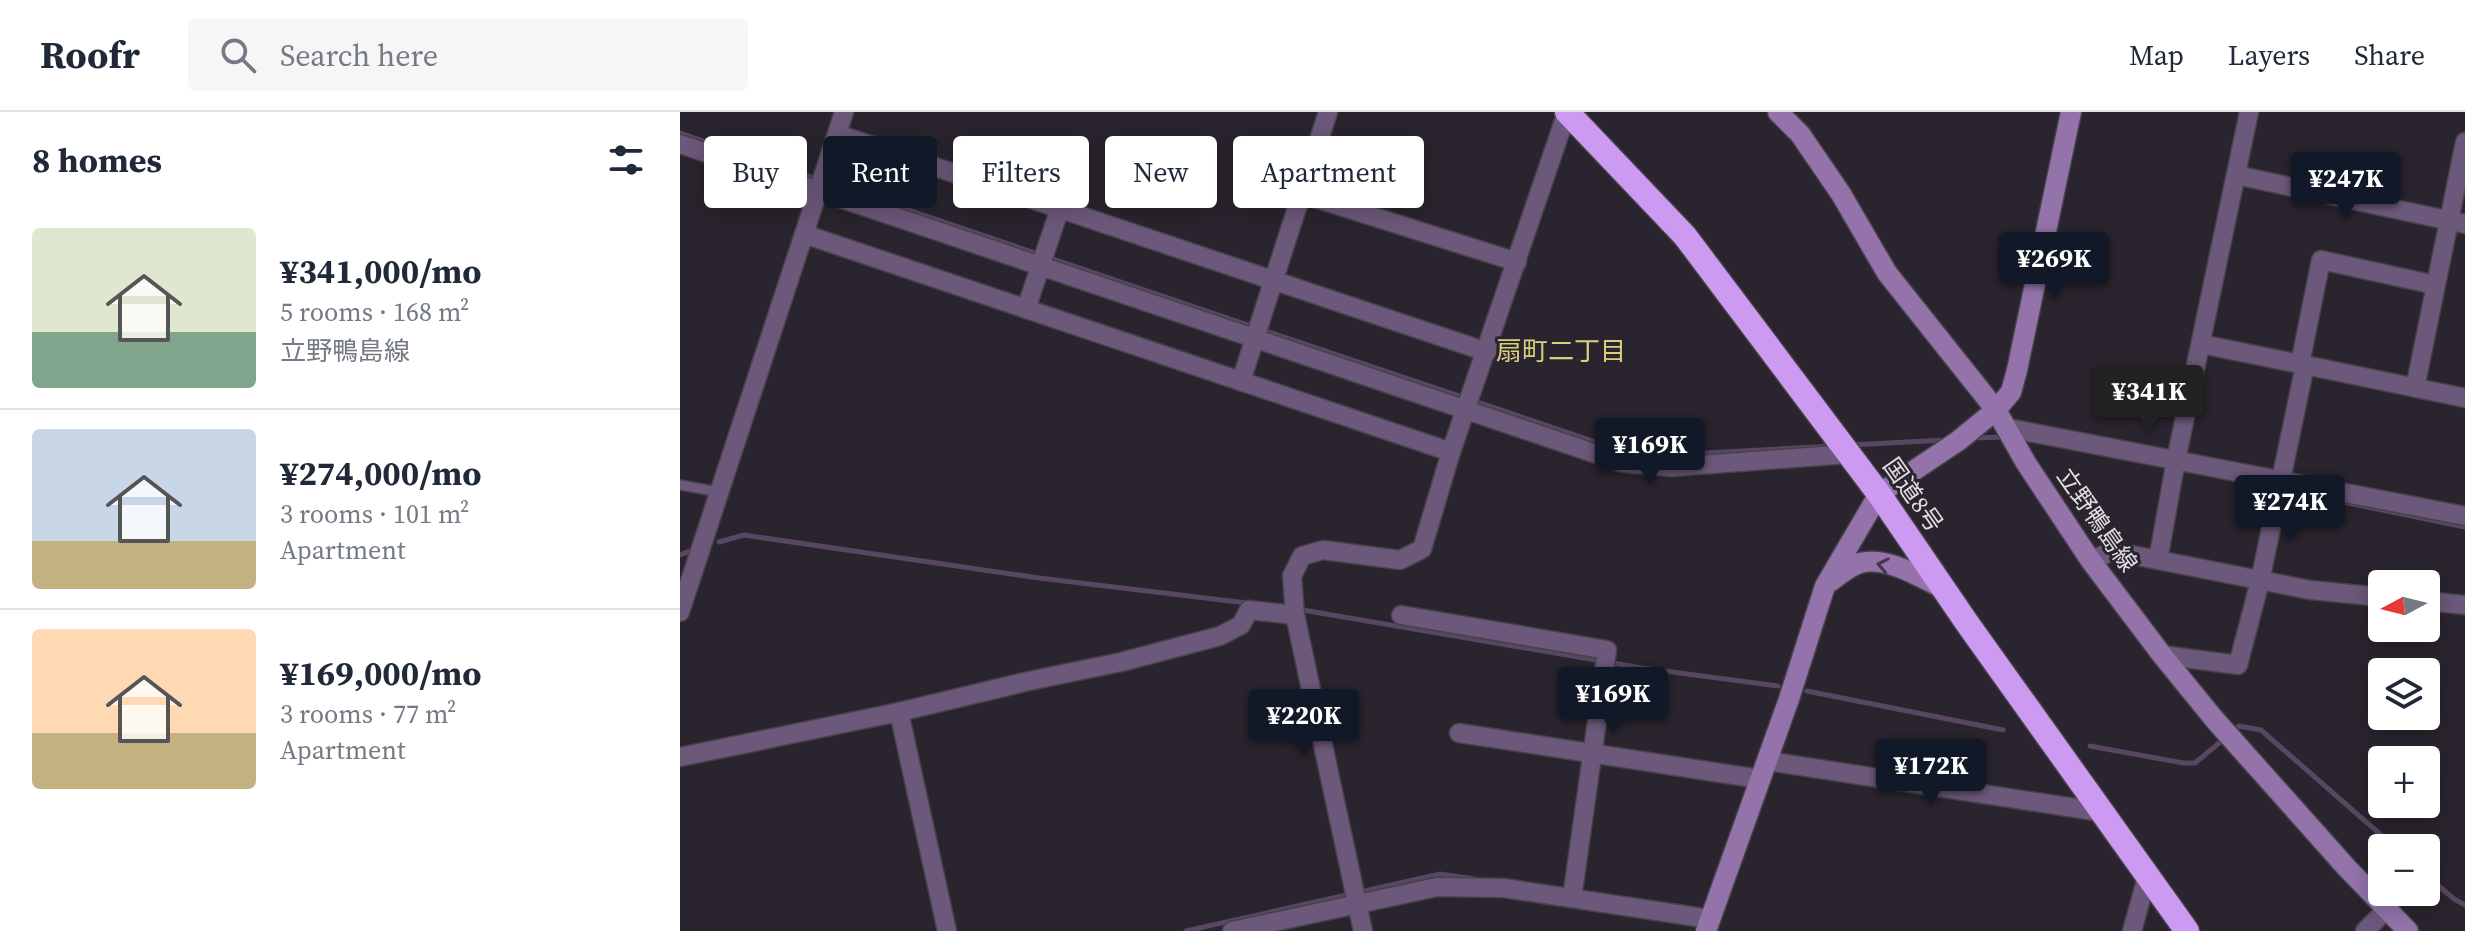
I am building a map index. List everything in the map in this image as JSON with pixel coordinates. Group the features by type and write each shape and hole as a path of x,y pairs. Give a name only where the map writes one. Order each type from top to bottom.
{"highway":[{"name":"国道8号","path":"1567,112 1685,236 1879,494 2187,931"}],"street":[{"path":"680,612 844,112"},
{"path":"1320,136 1328,112"},
{"path":"1363,931 1294,607 1292,576 1302,556 1323,550 1400,560 1422,549 1451,452 1567,112"},
{"name":"立野鴨島線","path":"1778,112 1800,134 1841,194 1887,273 2002,419 2026,463 2091,561 2162,655 2215,720 2347,868 2408,931"},
{"path":"2002,419 2017,370 2071,112"},
{"path":"2158,560 2249,112"},
{"path":"837,134 953,172"},
{"path":"2415,388 2435,285 2457,222 2465,142"},
{"path":"680,144 1623,463 1672,467 1848,454"},
{"path":"2236,175 2457,222"},
{"path":"1026,309 1060,208 1487,352"},
{"path":"1241,381 1297,208"},
{"path":"1346,208 1517,262"},
{"path":"804,234 1451,452"},
{"path":"2162,655 2238,665 2280,487 2321,260 2435,285"},
{"path":"2201,344 2465,398"},
{"path":"1232,931 1356,896 1437,887 1504,888 1708,925 1825,586 1879,494 1958,441 2002,419 2175,466 2280,487 2465,516"},
{"path":"2091,561 2112,551 2310,590 2368,596"},
{"path":"1825,586 1858,563 1871,563 1912,573 1944,589"},
{"path":"2440,602 2465,605"},
{"path":"680,757 1121,662 1220,636 1241,625 1249,610 1294,607"},
{"path":"1401,615 1607,650 1572,898"},
{"path":"899,712 947,931"},
{"path":"1459,733 1592,753 1763,770 2101,812"},
{"path":"2132,931 2147,877"},
{"path":"2365,931 2387,909"}],"lane":[{"path":"680,485 719,492"}],"waterway":[{"path":"680,133 1254,327"},
{"path":"1263,330 1602,444 1646,454 1834,446"},
{"path":"1971,438 2005,437"},
{"path":"1851,445 1945,440"},
{"path":"2309,495 2465,527"},
{"path":"719,542 744,535 1039,578 1247,603"},
{"path":"680,555 690,551"},
{"path":"1297,609 1642,668 1778,686"},
{"path":"1807,691 2003,730"},
{"path":"2232,732 2239,726 2261,730 2380,834"},
{"path":"2090,746 2195,763 2224,739"},
{"path":"1186,931 1440,874 1475,879"},
{"path":"2440,887 2465,905"}],"district":[{"name":"扇町二丁目","path":"1561,351"}]}
